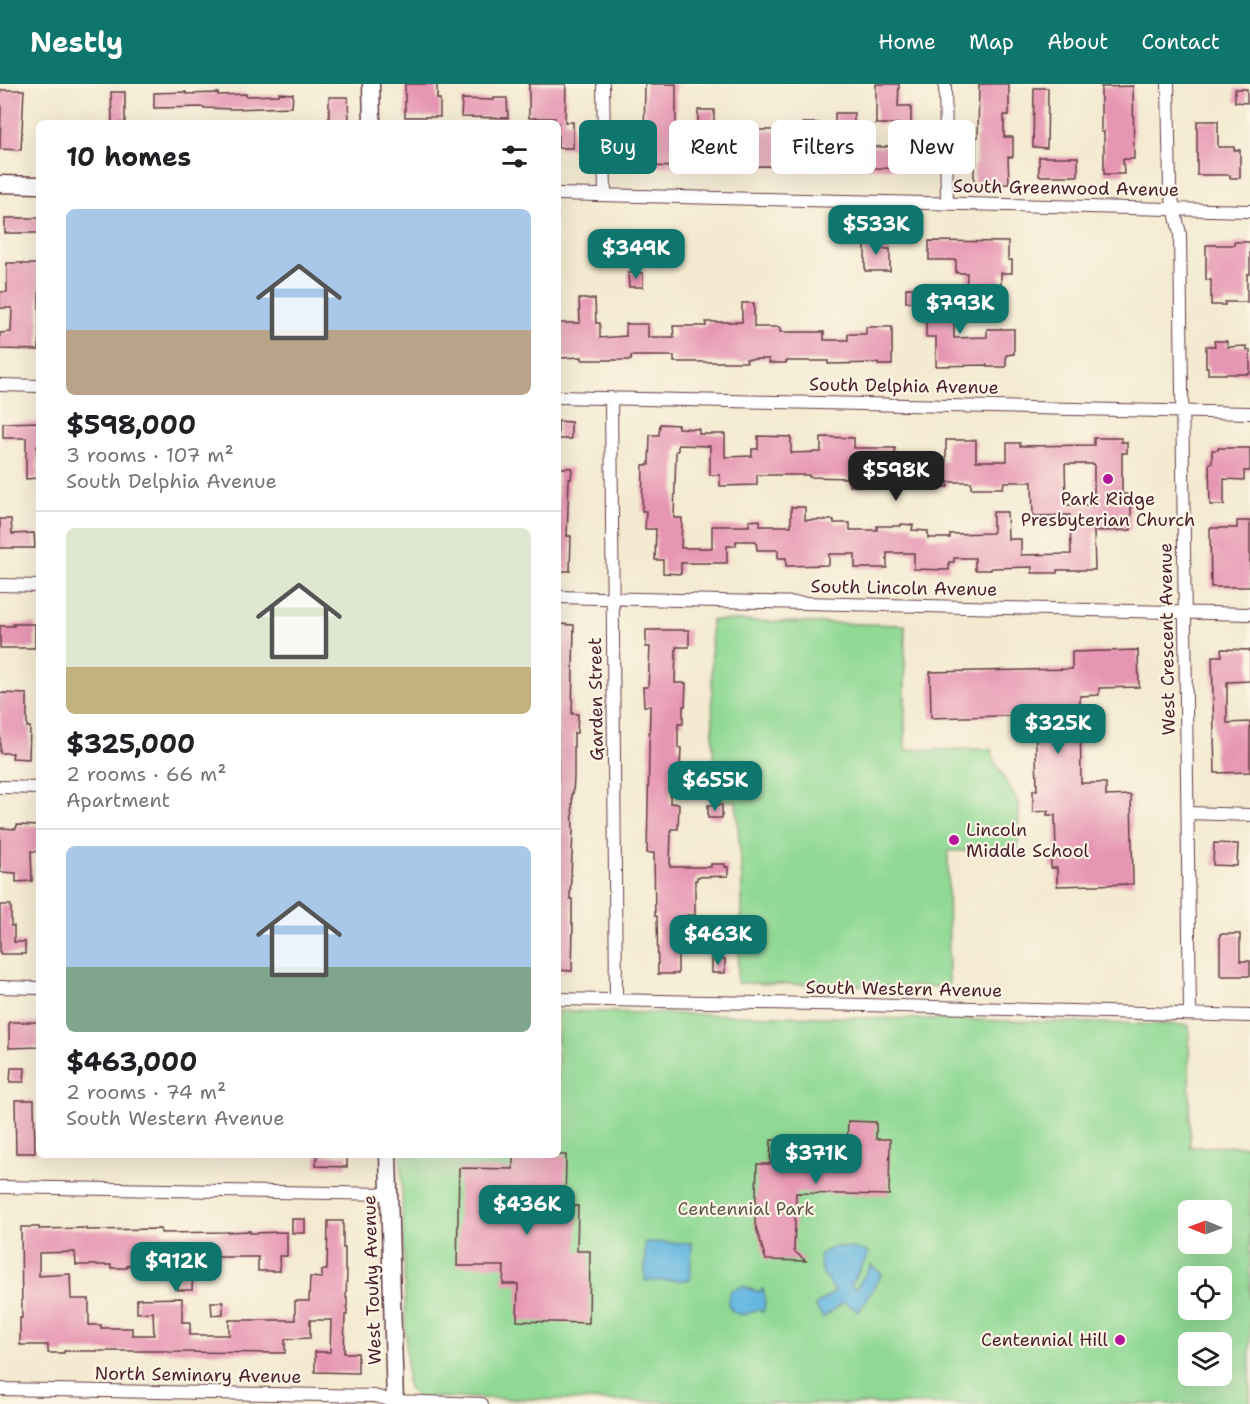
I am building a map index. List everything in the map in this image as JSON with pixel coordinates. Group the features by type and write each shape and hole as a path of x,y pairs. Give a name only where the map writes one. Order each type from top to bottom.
{"main road":[{"path":"371,84 372,120"},
{"path":"0,184 36,185"},
{"name":"West Touhy Avenue","path":"388,1158 394,1403"}],"street":[{"path":"603,84 604,195"},
{"path":"945,84 946,203"},
{"name":"West Crescent Avenue","path":"1168,84 1170,190 1180,234 1190,1014"},
{"name":"South Greenwood Avenue","path":"561,194 1250,211"},
{"path":"0,385 36,386"},
{"name":"South Delphia Avenue","path":"561,397 1250,413"},
{"name":"Garden Street","path":"610,398 616,1000"},
{"path":"0,585 36,586"},
{"name":"South Lincoln Avenue","path":"561,597 1250,614"},
{"path":"0,787 36,788"},
{"path":"1188,813 1250,815"},
{"path":"0,987 36,988"},
{"name":"South Western Avenue","path":"561,999 1250,1016"},
{"path":"0,1187 389,1194"},
{"name":"North Seminary Avenue","path":"0,1389 374,1396 394,1403 482,1404"}],"green space":[{"path":"711,620 905,625 905,750 991,749 995,762 1019,804 1018,851 948,851 949,987 737,983 742,879 736,801 714,800"},
{"name":"Centennial Park","path":"561,1011 1189,1025 1190,1147 1250,1146 1250,1404 796,1404 416,1397 408,1388 401,1158 561,1158"}],"water":[{"path":"645,1242 692,1243 690,1280 645,1281"},
{"path":"838,1247 854,1248 869,1253 851,1285 856,1289 871,1265 882,1274 859,1312 844,1302 823,1318 815,1306 835,1291 822,1272 819,1255"},
{"path":"743,1286 759,1292 763,1289 765,1306 763,1312 757,1310 747,1314 737,1314 731,1310 728,1301 731,1290"}],"building":[{"path":"405,84 437,84 440,117 405,117"},
{"path":"529,84 566,84 565,122 573,122 573,148 561,148 561,120 529,118"},
{"path":"645,84 676,84 676,120 669,120 669,167 657,166 657,120 644,120"},
{"path":"876,84 899,84 898,106 911,106 911,120 888,120 888,124 876,124"},
{"path":"979,84 1009,84 1009,115 1004,115 1004,137 1013,137 1013,157 1008,157 1009,184 974,184 976,137 978,137"},
{"path":"1133,86 1134,159 1123,159 1124,174 1104,174 1101,87"},
{"path":"1034,88 1048,88 1047,148 1033,147"},
{"path":"1235,89 1247,89 1247,103 1235,102"},
{"path":"0,90 24,90 21,150 0,149"},
{"path":"111,92 125,92 125,120 112,120"},
{"path":"186,92 186,94 246,94 246,96 293,94 292,107 154,108 154,93"},
{"path":"329,97 348,97 349,120 329,120"},
{"path":"494,98 507,98 508,118 461,117 462,99 494,100"},
{"path":"698,110 714,110 714,120 698,120"},
{"path":"835,113 854,113 854,120 835,120"},
{"path":"1197,121 1218,121 1218,147 1234,147 1234,150 1240,150 1240,178 1230,178 1230,175 1197,175"},
{"path":"759,130 771,130 771,166 759,166"},
{"path":"888,146 888,168 876,168 876,147"},
{"path":"1039,157 1078,157 1078,176 1039,176"},
{"path":"5,218 36,218 36,233 5,233"},
{"path":"865,238 880,238 880,249 890,249 890,271 865,271"},
{"path":"929,241 1008,242 1008,260 1012,260 1012,273 1001,273 1001,303 988,303 988,297 966,297 967,273 956,273 956,260 929,260"},
{"path":"1234,242 1250,242 1247,302 1225,302 1225,305 1211,305 1211,280 1206,280 1206,245 1234,245"},
{"path":"7,263 36,264 36,350 0,349 0,333 11,332 12,308 0,308 0,292 7,292"},
{"path":"628,273 643,273 643,287 629,287"},
{"path":"906,288 944,288 944,317 954,317 954,338 987,337 987,329 1014,329 1014,354 1006,355 1006,367 936,366 936,337 926,337 926,303 906,302"},
{"path":"579,299 595,299 596,323 600,323 600,338 626,336 626,324 648,324 648,337 674,337 673,326 706,326 706,322 742,322 742,303 754,303 754,327 780,327 780,332 824,332 824,340 848,340 848,334 866,334 866,327 892,327 892,365 828,364 828,361 769,363 769,359 746,359 747,362 674,362 674,356 631,356 631,360 561,358 561,323 580,323"},
{"path":"1214,341 1227,341 1227,347 1247,346 1247,350 1250,350 1250,374 1208,374 1206,346 1215,346"},
{"path":"561,421 571,422 571,439 561,439"},
{"path":"36,422 36,478 26,479 26,438 3,438 3,423"},
{"path":"660,424 699,429 699,434 725,434 725,457 752,456 752,449 758,449 758,436 791,437 791,453 821,452 821,437 854,438 854,448 895,448 896,477 865,477 865,486 849,486 849,478 757,475 757,485 720,486 720,475 710,475 710,446 678,445 674,518 682,518 681,548 712,548 712,526 749,526 749,521 760,520 760,526 791,526 791,507 805,507 805,520 834,520 834,523 850,523 850,530 877,530 877,526 913,525 912,530 928,531 928,538 950,538 950,534 993,533 993,512 1007,512 1008,539 1021,539 1021,555 1071,554 1070,515 1033,516 1032,482 1004,482 1003,488 971,488 971,482 948,482 948,487 934,487 933,461 946,461 946,440 976,440 976,461 1007,461 1007,443 1020,443 1020,446 1094,445 1094,438 1121,438 1121,442 1127,442 1127,453 1122,453 1122,494 1131,494 1131,530 1094,531 1095,570 1057,570 1057,573 1032,573 1032,567 975,570 975,558 954,558 954,562 949,562 949,570 914,569 914,553 887,553 887,568 855,568 855,554 829,554 829,565 786,566 786,558 778,558 778,550 757,550 756,541 736,541 736,546 727,546 727,563 681,563 681,574 663,573 663,560 655,560 656,529 645,529 646,511 642,511 643,465 649,465 650,435 659,435","holes":["1065,464 1094,464 1094,505 1066,505"]},
{"path":"1218,448 1250,448 1250,471 1244,471 1244,480 1224,479 1224,505 1210,505 1209,463 1212,463 1212,450 1218,450"},
{"path":"561,468 572,468 571,479 569,479 567,536 571,536 570,571 561,571"},
{"path":"0,519 11,519 12,534 34,533 35,548 0,548"},
{"path":"1237,521 1250,521 1250,587 1211,587 1210,528 1237,528"},
{"path":"13,624 35,624 35,648 0,648 0,626 14,626"},
{"path":"561,624 574,625 572,714 578,714 577,733 574,733 572,793 570,899 572,899 573,924 572,971 561,970"},
{"path":"646,630 689,630 689,647 676,647 675,683 686,683 683,724 678,724 678,748 681,748 680,769 671,769 670,803 679,804 678,829 671,829 670,867 711,867 711,864 725,864 725,867 728,867 728,876 697,877 695,880 695,915 687,915 687,944 682,944 681,949 678,949 678,974 658,974 654,853 647,853 650,706 644,706 643,687 648,687 650,647 646,647"},
{"path":"1221,649 1250,650 1250,681 1227,682 1227,723 1250,722 1250,772 1215,773 1212,656 1222,656"},
{"path":"1138,650 1139,687 1099,688 1099,695 1080,696 1081,783 1106,783 1106,796 1131,795 1133,884 1057,886 1057,868 1051,868 1051,855 1056,855 1055,815 1047,815 1048,811 1033,812 1033,790 1037,790 1035,715 931,718 930,672 1072,669 1072,652"},
{"path":"0,693 27,694 27,727 30,727 29,759 12,758 13,753 0,753"},
{"path":"708,805 722,805 722,818 708,818"},
{"path":"17,825 36,826 36,852 31,851 32,881 16,882 16,873 0,872 0,828 16,829"},
{"path":"1214,843 1238,844 1237,866 1213,865"},
{"path":"0,905 11,905 14,942 25,942 25,954 0,954"},
{"path":"1220,934 1240,934 1240,961 1250,961 1250,976 1220,976"},
{"path":"712,959 725,959 725,973 712,973"},
{"path":"9,1022 36,1022 36,1047 9,1048"},
{"path":"11,1068 25,1068 24,1082 10,1082"},
{"path":"15,1100 34,1100 35,1153 16,1153"},
{"path":"848,1121 876,1122 876,1139 890,1139 889,1195 796,1193 794,1251 806,1261 766,1260 755,1224 757,1164 770,1164 771,1140 784,1140 783,1160 846,1162"},
{"path":"561,1155 566,1155 565,1206 578,1206 577,1251 590,1251 589,1323 517,1321 518,1284 503,1284 504,1266 457,1266 459,1168 513,1169 513,1158 561,1158"},
{"path":"317,1158 347,1158 347,1167 316,1166"},
{"path":"292,1219 305,1219 305,1233 292,1233"},
{"path":"328,1221 343,1221 343,1248 345,1248 345,1270 347,1271 344,1353 358,1353 358,1373 315,1372 315,1352 330,1352 331,1320 310,1320 310,1338 285,1339 285,1353 64,1351 64,1353 48,1353 48,1345 20,1345 21,1227 86,1228 86,1230 161,1229 161,1233 287,1232 287,1256 279,1256 280,1271 258,1271 258,1257 211,1257 211,1271 193,1271 192,1290 178,1290 179,1262 155,1262 155,1265 127,1265 127,1268 111,1268 111,1265 76,1265 75,1252 39,1253 39,1276 70,1274 71,1299 89,1299 89,1325 101,1325 101,1328 132,1328 132,1335 154,1335 153,1312 137,1313 137,1299 182,1298 182,1322 190,1322 190,1335 229,1335 229,1320 295,1320 295,1301 309,1301 310,1277 322,1278 322,1270 327,1270"},
{"path":"211,1302 223,1302 223,1314 212,1315"}],"place":[{"name":"Park Ridge Presbyterian Church","path":"1108,479"},
{"name":"Lincoln Middle School","path":"954,840"},
{"name":"Centennial Hill","path":"1120,1340"}]}
